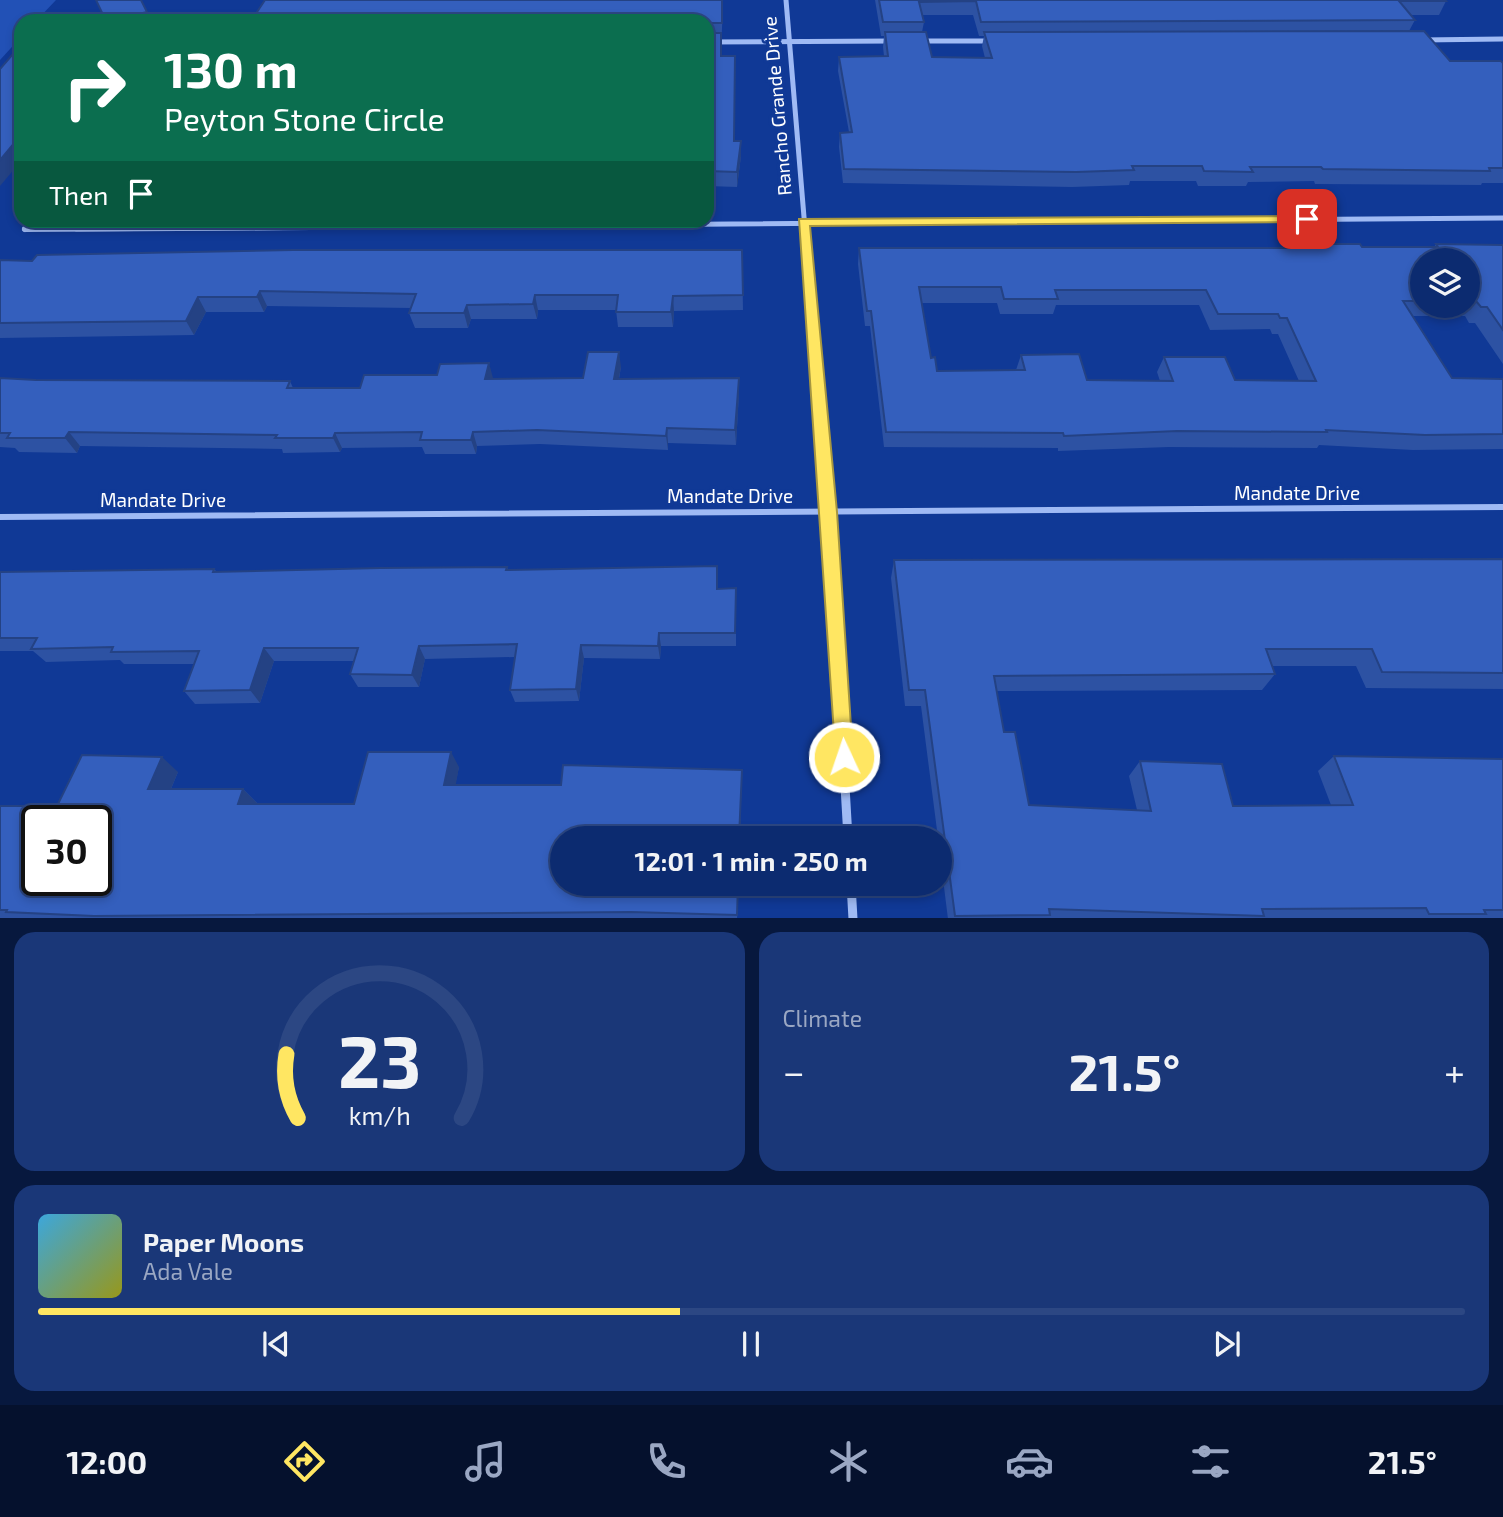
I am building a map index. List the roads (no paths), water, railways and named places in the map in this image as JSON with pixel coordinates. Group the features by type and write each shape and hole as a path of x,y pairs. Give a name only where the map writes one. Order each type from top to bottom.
{"street":[{"name":"Rancho Grande Drive","path":"786,0 829,512 847,826"},
{"path":"1418,40 1502,39"},
{"path":"714,43 901,41"},
{"path":"915,41 999,41"},
{"path":"714,223 1503,219"},
{"path":"26,228 136,228"},
{"name":"Mandate Drive","path":"0,517 1503,507"},
{"path":"852,896 853,918"}]}
